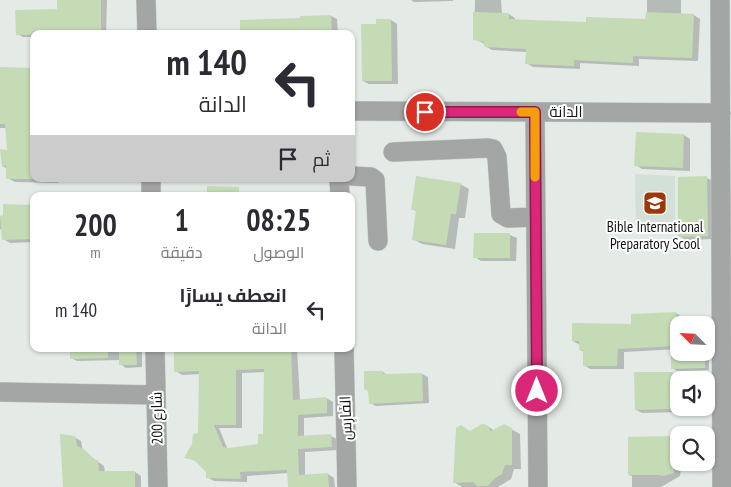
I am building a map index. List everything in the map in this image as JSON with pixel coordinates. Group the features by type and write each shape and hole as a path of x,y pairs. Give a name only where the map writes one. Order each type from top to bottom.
{"street":[{"path":"146,0 147,30"},
{"path":"720,0 726,356 722,487"},
{"name":"الدانة","path":"355,111 721,113"},
{"path":"535,112 538,487"},
{"path":"393,152 493,149 497,157 501,214 508,218 536,217"},
{"path":"355,176 371,177 376,180 378,241"},
{"name":"شارع 200","path":"155,352 158,487"},
{"name":"الفَارِس","path":"344,352 347,487"},
{"path":"0,392 156,396"}],"shaded area":[{"name":"Bible International Preparatory Scool","path":"635,174 675,176 675,230 636,232"}],"building":[{"path":"57,0 101,0 101,30 30,30 30,35 16,35 15,10 57,9"},
{"path":"473,12 509,13 509,19 586,22 586,17 645,19 646,12 694,14 692,58 633,56 633,63 574,60 574,66 525,64 526,49 484,47 484,42 473,40"},
{"path":"331,15 332,30 240,30 240,20 300,18 300,16"},
{"path":"376,19 391,19 392,81 362,81 361,24 376,24"},
{"path":"0,67 30,68 30,179 6,179 6,165 2,167 0,149 7,150 5,124 0,124"},
{"path":"636,132 684,134 683,168 634,166"},
{"path":"416,176 461,183 456,214 451,214 446,245 412,240 416,210 411,210"},
{"path":"707,176 708,236 678,237 678,177"},
{"path":"207,186 239,187 239,192 207,192"},
{"path":"3,204 30,205 30,239 2,240 0,216 3,215"},
{"path":"474,233 510,233 510,258 473,258"},
{"path":"676,312 676,316 670,316 670,346 618,349 617,366 583,366 583,350 579,350 579,341 572,341 572,323 631,324 631,314"},
{"path":"70,352 108,352 108,358 70,359"},
{"path":"119,352 136,352 137,365 119,365"},
{"path":"174,352 291,352 293,400 327,397 327,413 298,415 298,436 331,434 332,447 298,449 299,475 328,473 329,487 288,487 287,470 240,472 241,479 206,478 206,472 194,460 184,458 192,444 193,434 198,433 199,371 174,372","holes":["264,369 263,434 258,434 258,444 229,448 223,447 214,425 236,425 236,370"]},
{"path":"671,361 705,361 705,368 671,369"},
{"path":"364,371 383,371 383,374 422,373 423,401 369,404 368,390 364,390"},
{"path":"634,372 670,372 670,409 635,410"},
{"path":"482,424 487,425 491,431 504,424 512,428 512,465 505,465 502,474 488,486 477,486 473,482 453,483 456,428 461,425 470,431"},
{"path":"60,434 75,436 77,446 85,450 95,460 98,460 99,471 135,471 135,487 63,487"},
{"path":"670,436 670,471 674,471 674,473 664,476 628,475 628,437"}],"slow traffic":[{"path":"521,112 535,112 535,177"}],"place":[{"name":"Bible International Preparatory Scool","path":"655,203"}],"route":[{"path":"425,112 535,112 537,391"}]}
